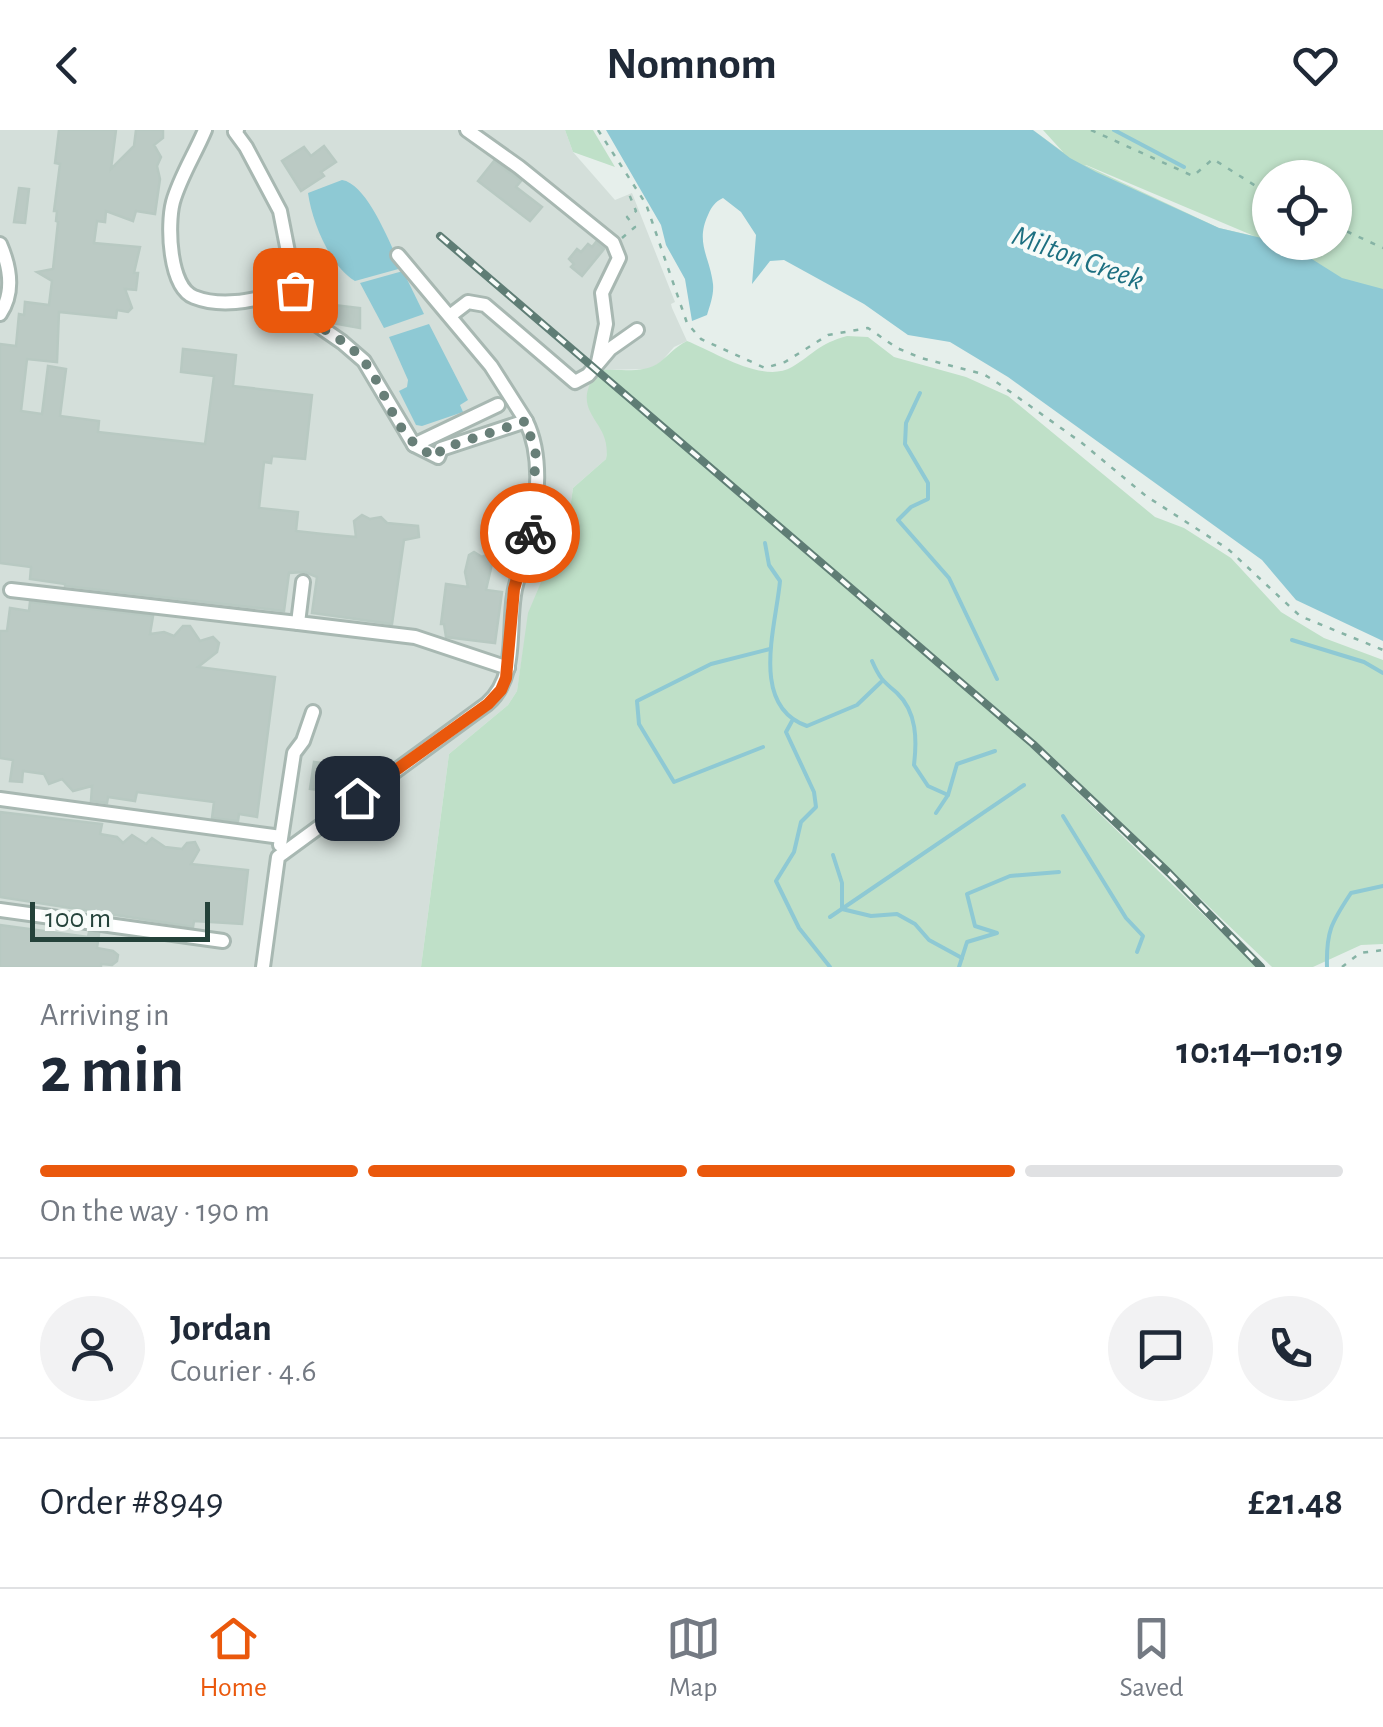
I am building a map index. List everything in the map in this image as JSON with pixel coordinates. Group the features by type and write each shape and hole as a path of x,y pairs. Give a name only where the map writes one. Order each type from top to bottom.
{"street":[{"path":"205,130 172,212 175,270 182,288 193,297 229,303 295,290"},
{"path":"467,130 573,209 614,245 620,258 602,293 606,324 598,362"},
{"path":"235,131 280,211 300,313 364,362 414,445 438,457 441,449 526,421"},
{"path":"0,244 9,283 7,302 0,314"},
{"path":"278,857 488,704 504,685 508,668 514,589 529,540 537,470 535,442 511,393 398,255"},
{"path":"451,316 468,302 487,306 575,382 587,376 637,330"},
{"path":"414,445 498,406"},
{"path":"298,624 302,582"},
{"path":"11,590 415,637 508,668"},
{"path":"263,967 294,753 303,741 313,712"},
{"path":"0,799 281,837"},
{"path":"0,910 223,940"}],"path":[{"path":"598,130 642,195 687,322 701,339 768,368 828,335 868,328 920,358 983,374 1032,406 1146,496 1228,549 1300,616 1383,650"},
{"path":"1092,130 1192,176 1212,159 1252,184"},
{"path":"614,245 634,227 626,217 636,210 629,194"},
{"path":"1352,234 1383,248"},
{"path":"1342,967 1357,955 1383,950"}],"shaded area":[{"path":"0,130 565,130 573,152 615,200 632,193 687,341 649,369 595,373 600,426 608,444 606,459 573,488 569,516 529,613 517,691 508,705 449,754 421,967 0,967"}],"green space":[{"path":"565,130 593,130 615,167 573,152"},
{"path":"1033,130 1063,152 1043,130 1383,130 1383,393 1317,361"},
{"path":"847,336 868,337 894,357 966,377 1008,396 1155,517 1184,528 1231,558 1281,612 1324,638 1383,660 1383,944 1361,945 1313,967 1272,967 1043,748 601,370 654,366 687,341 753,369 780,371"},
{"path":"596,373 1029,745 1257,967 421,967 449,754 508,705 517,691 528,613 569,516 573,488 606,459 603,435 587,399"}],"water":[{"name":"Milton Creek","path":"606,130 1033,130 1096,172 1219,228 1252,236 1252,260 1313,260 1342,278 1383,289 1383,641 1296,600 1262,560 1008,377 950,342 908,335 864,304 784,260 770,261 752,284 756,235 741,212 723,198 711,209 703,234 713,284 712,300 707,315 692,321 685,279 666,245 661,225"},
{"path":"342,180 361,192 402,268 355,281 330,254 318,230 308,193"},
{"path":"403,271 424,314 384,328 360,283"},
{"path":"429,324 468,400 460,405 463,412 422,426 416,425 399,391 407,387 408,380 389,337"}],"building":[{"path":"59,130 116,130 111,169 134,146 136,130 163,130 163,138 154,145 161,157 157,166 160,179 155,214 136,211 133,221 106,211 105,222 97,221 94,243 140,247 134,273 138,273 136,290 125,289 132,308 128,312 117,310 116,318 59,312 57,362 27,359 21,411 42,414 48,366 66,369 60,416 99,421 98,432 205,444 214,376 181,372 183,349 236,355 233,386 312,395 305,459 272,456 271,463 264,462 259,508 298,512 296,531 356,537 354,521 362,515 370,519 381,517 387,523 418,526 419,537 404,540 392,624 312,613 317,577 305,572 289,573 284,611 65,586 30,579 31,567 0,563 0,344 16,346 19,314 24,315 25,302 49,305 52,281 37,272 53,269"},
{"path":"324,146 336,162 321,172 324,176 301,191 282,161 304,147 311,156"},
{"path":"494,161 521,181 516,187 542,207 530,221 478,181"},
{"path":"19,188 29,189 25,223 14,222"},
{"path":"596,242 604,249 582,276 571,267 574,264 569,259 577,249 581,252"},
{"path":"334,305 360,308 360,328 332,323"},
{"path":"495,551 486,590 502,592 495,643 446,637 441,624 446,584 468,587 465,572 469,555 474,552 482,557"},
{"path":"30,602 153,616 150,634 164,632 174,636 183,626 190,626 200,641 213,637 219,643 217,652 198,667 275,677 257,817 239,814 238,821 212,818 214,802 137,792 135,801 108,797 107,803 91,801 92,786 73,791 62,779 49,784 44,774 23,771 22,782 10,781 13,760 0,758 0,631 7,631 10,608 29,611"},
{"path":"314,762 332,764 328,791 310,789"},
{"path":"0,812 102,824 100,834 117,837 123,843 132,835 146,844 152,838 165,847 182,849 195,842 199,850 191,864 248,870 242,924 194,921 193,927 0,897"},
{"path":"0,925 88,937 89,932 99,934 97,948 113,951 118,955 117,961 101,967 0,967"}],"waterway":[{"path":"1114,130 1184,167"},
{"path":"920,393 906,423 905,444 928,483 928,499 911,507 898,520 949,578 997,679"},
{"path":"765,543 769,565 780,581 771,641 772,683 789,716 807,726 857,705 881,682"},
{"path":"1292,640 1364,662 1383,673"},
{"path":"763,747 674,782 639,724 637,701 711,664 770,649"},
{"path":"872,661 882,679 909,709 915,736 914,765 928,786 948,795"},
{"path":"792,721 786,732 814,792 816,807 801,822 794,852 776,881 799,928 830,967"},
{"path":"936,813 948,795 957,764 995,751"},
{"path":"830,917 1024,785"},
{"path":"1063,816 1126,918 1143,936 1137,952"},
{"path":"833,855 842,883 842,909 871,916 897,914 915,924 929,940 962,958"},
{"path":"959,967 967,942 997,933 975,926 967,894 1010,876 1059,872"},
{"path":"1327,967 1331,928 1351,893 1383,886"}],"railway":[{"path":"440,236 1033,744 1261,967"}],"way so far":[{"path":"295,290 300,313 364,362 403,430 423,452 438,457 441,449 526,421 534,440 537,470 530,533"}],"route":[{"path":"357,798 488,704 501,690 510,659 514,589 530,533"}]}
